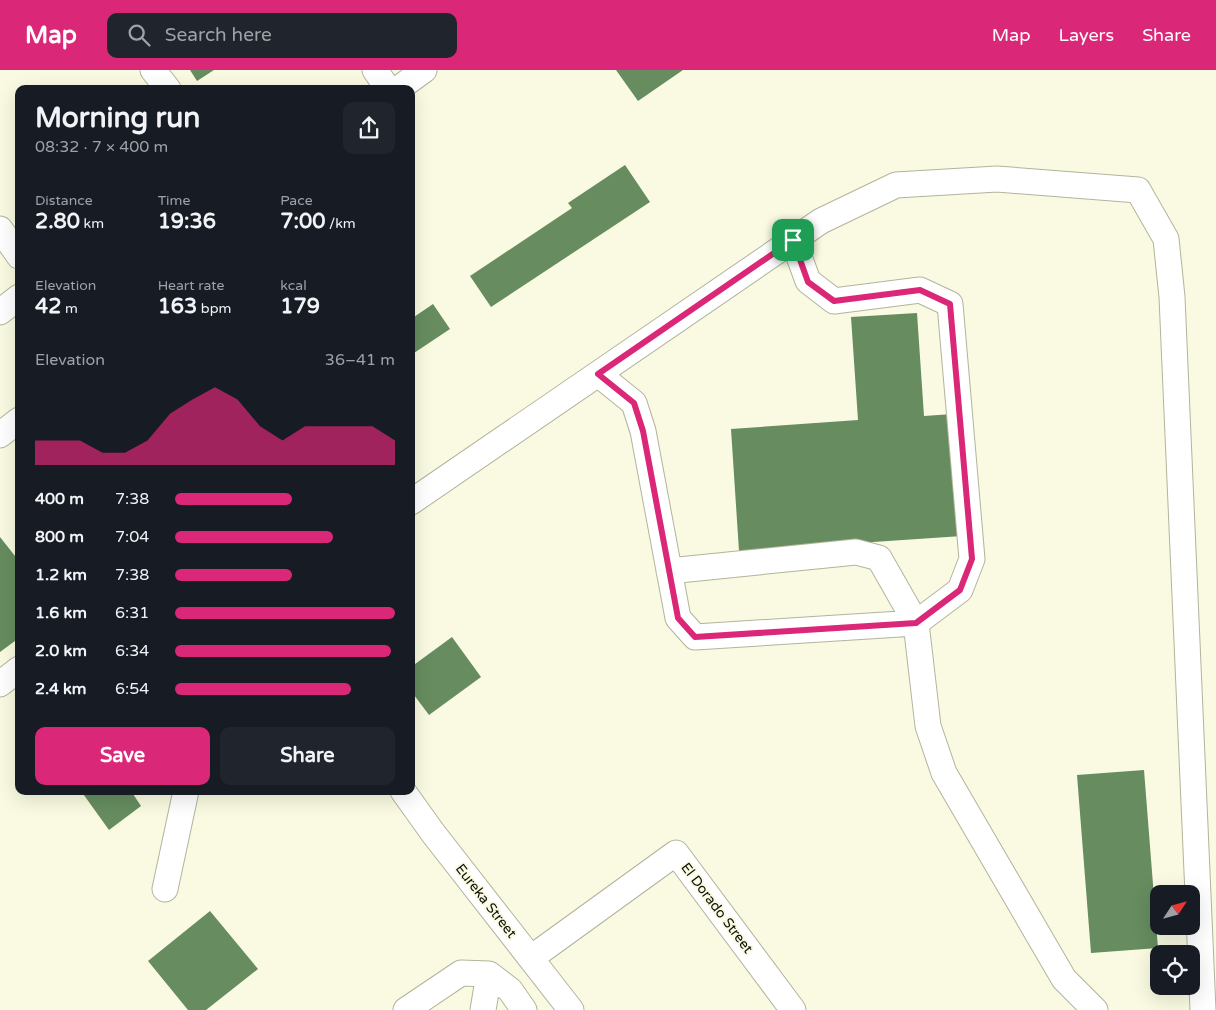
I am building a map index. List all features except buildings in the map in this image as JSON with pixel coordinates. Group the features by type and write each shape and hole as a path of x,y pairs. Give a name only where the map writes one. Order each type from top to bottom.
{"street":[{"path":"153,70 165,85"},
{"path":"375,70 385,85"},
{"path":"403,85 424,70"},
{"path":"415,499 821,221 896,185 997,179 1138,190 1166,239 1173,306 1202,1010"},
{"path":"0,229 15,250"},
{"path":"598,374 634,403 643,431 678,618 695,637 916,623 960,590 972,559 950,304 920,290 834,301 808,282 793,240"},
{"path":"0,312 15,300"},
{"path":"0,435 15,423"},
{"path":"669,571 856,552 879,558 916,623 928,726 944,773 1064,979 1095,1010"},
{"path":"0,684 15,672"},
{"path":"165,889 185,795"},
{"name":"Eureka Street","path":"406,795 432,833 571,1010"},
{"name":"El Dorado Street","path":"531,958 676,853 793,1010"},
{"path":"406,1010 461,973 489,974 510,990 524,1010"},
{"path":"483,1010 489,974"}],"route":[{"path":"793,240 808,282 834,301 920,290 950,304 972,559 960,590 916,623 695,637 678,618 643,431 634,403 598,374 793,240"}]}
